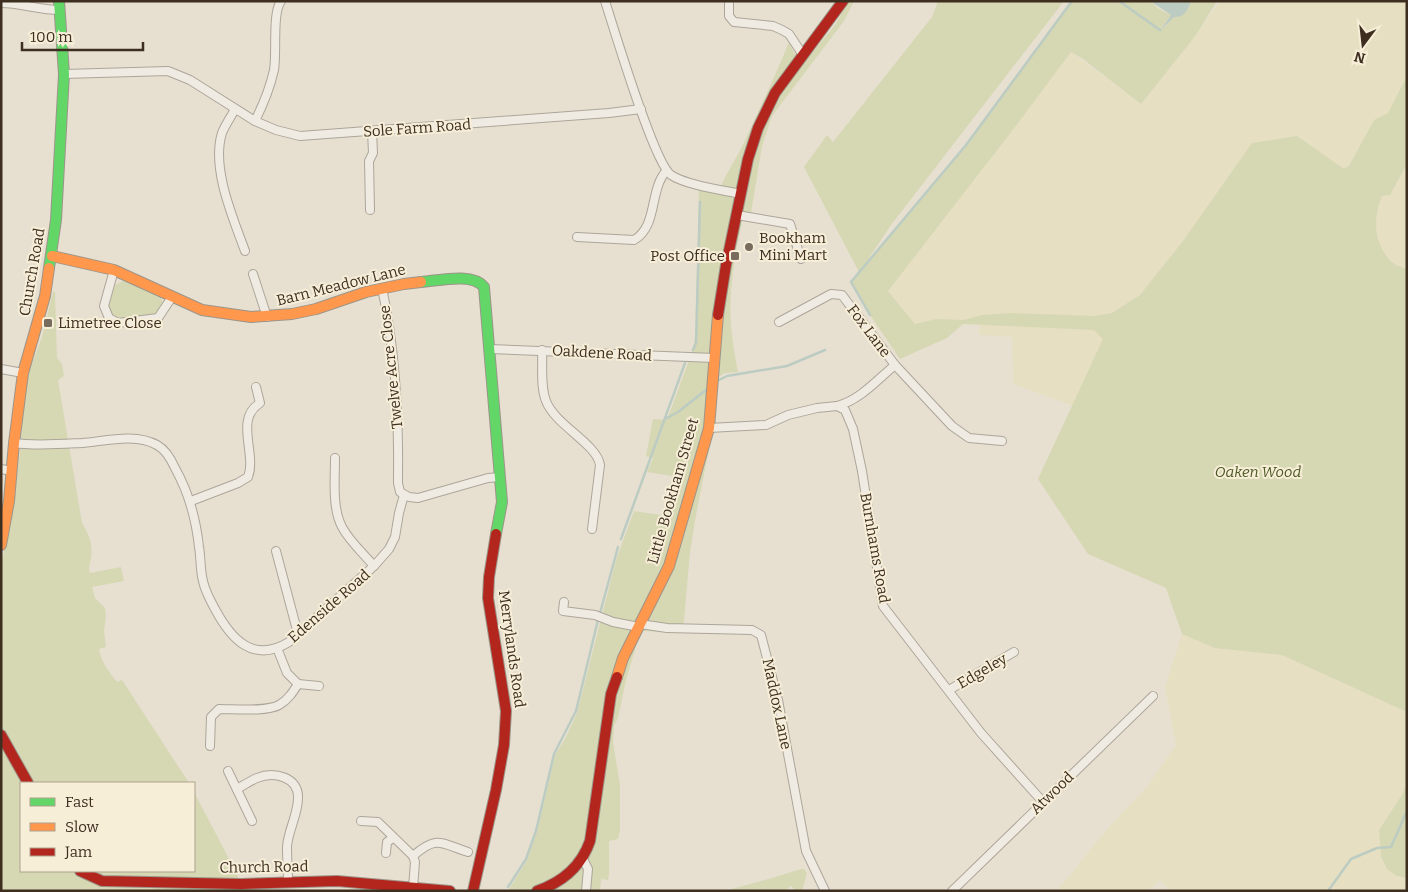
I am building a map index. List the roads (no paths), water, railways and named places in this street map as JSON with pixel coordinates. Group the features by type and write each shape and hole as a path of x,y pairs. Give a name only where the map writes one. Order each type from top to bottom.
{"street":[{"path":"255,121 270,87 274,72 276,10 281,1"},
{"path":"605,1 641,109 666,171 676,178 741,194"},
{"path":"729,1 729,16 734,22 773,26 782,30 790,34 803,55"},
{"name":"Little Bookham Street","path":"537,891 560,882 583,859 590,841 611,694 623,658 669,566 709,428 716,324 748,159 758,128 776,93 843,1"},
{"path":"1,4 15,3 48,10 59,6"},
{"name":"Church Road","path":"1,545 10,501 6,470 14,443 23,373 45,296 56,220 64,74 59,6"},
{"name":"Sole Farm Road","path":"64,74 168,72 190,80 255,121 276,130 300,136 641,109"},
{"path":"235,109 222,134 219,167 228,203 245,251"},
{"path":"370,210 369,161 373,153 372,131"},
{"path":"577,237 634,240 642,236 648,226 660,179 666,171"},
{"path":"736,215 790,224 801,260"},
{"name":"Barn Meadow Lane","path":"52,256 114,270 202,310 267,317 316,308 382,288 424,281 473,278 480,281 484,287 489,349"},
{"path":"114,270 104,306 109,318 118,323 158,318 172,298"},
{"path":"253,274 267,317"},
{"name":"Twelve Acre Close","path":"382,288 389,324 397,387 399,430 398,487 404,495"},
{"name":"Fox Lane","path":"779,322 831,294 842,295 895,365 850,402 837,406"},
{"name":"Oakdene Road","path":"489,349 714,358"},
{"name":"Merrylands Road","path":"473,891 496,790 506,724 503,685 488,598 489,577 502,502 489,349"},
{"path":"542,350 544,391 548,406 559,420 600,460 592,529"},
{"path":"895,365 952,426 969,438 1002,441"},
{"path":"1,369 23,373"},
{"path":"191,502 248,477 251,462 248,419 253,408 260,403 256,387"},
{"path":"709,428 766,425 788,415 837,406"},
{"name":"Burnhams Road","path":"837,406 847,412 853,429 862,471 883,606 981,734 1043,802"},
{"name":"Edenside Road","path":"14,443 25,445 125,439 148,442 158,446 169,456 191,502 203,582 222,623 232,636 244,646 260,649 277,648 289,642 374,566 389,550 404,495"},
{"path":"335,458 338,518 346,534 374,566"},
{"path":"404,495 418,498 488,478 500,477"},
{"path":"276,551 298,634"},
{"name":"Maddox Lane","path":"564,602 563,611 598,617 616,623 686,629 752,630 761,635 778,700 806,851 825,891"},
{"path":"277,648 287,673 298,684 320,686"},
{"name":"Edgeley","path":"949,690 1014,652"},
{"path":"210,746 211,717 219,709 278,706 288,698 298,684"},
{"name":"Atwood","path":"952,891 1153,696"},
{"path":"1,735 27,782"},
{"path":"228,771 252,821"},
{"path":"237,790 259,777 268,776 286,778 296,786 298,799 287,847 288,882"},
{"path":"361,821 378,822 413,856 415,862 413,888"},
{"path":"386,853 387,842 393,838"},
{"path":"413,856 426,845 434,842 468,852"},
{"path":"583,859 588,870 586,891"},
{"name":"Church Road","path":"82,872 102,881 241,884 337,881 450,891"}],"waterway":[{"path":"870,315 851,282 966,145 1072,1"},
{"path":"1119,1 1160,30"},
{"path":"693,350 696,343 700,202"},
{"path":"717,381 727,376 787,366 825,350"},
{"path":"621,539 685,363"},
{"path":"665,419 678,412 706,390"},
{"path":"508,887 526,859 536,831 554,754 576,711 618,547"},
{"path":"1328,891 1351,859 1377,848 1391,847 1407,811"}],"place":[{"name":"Bookham Mini Mart","path":"749,247"},
{"name":"Post Office","path":"735,256"},
{"name":"Limetree Close","path":"48,323"}],"park label":[{"name":"Oaken Wood","path":"1258,472"}]}
